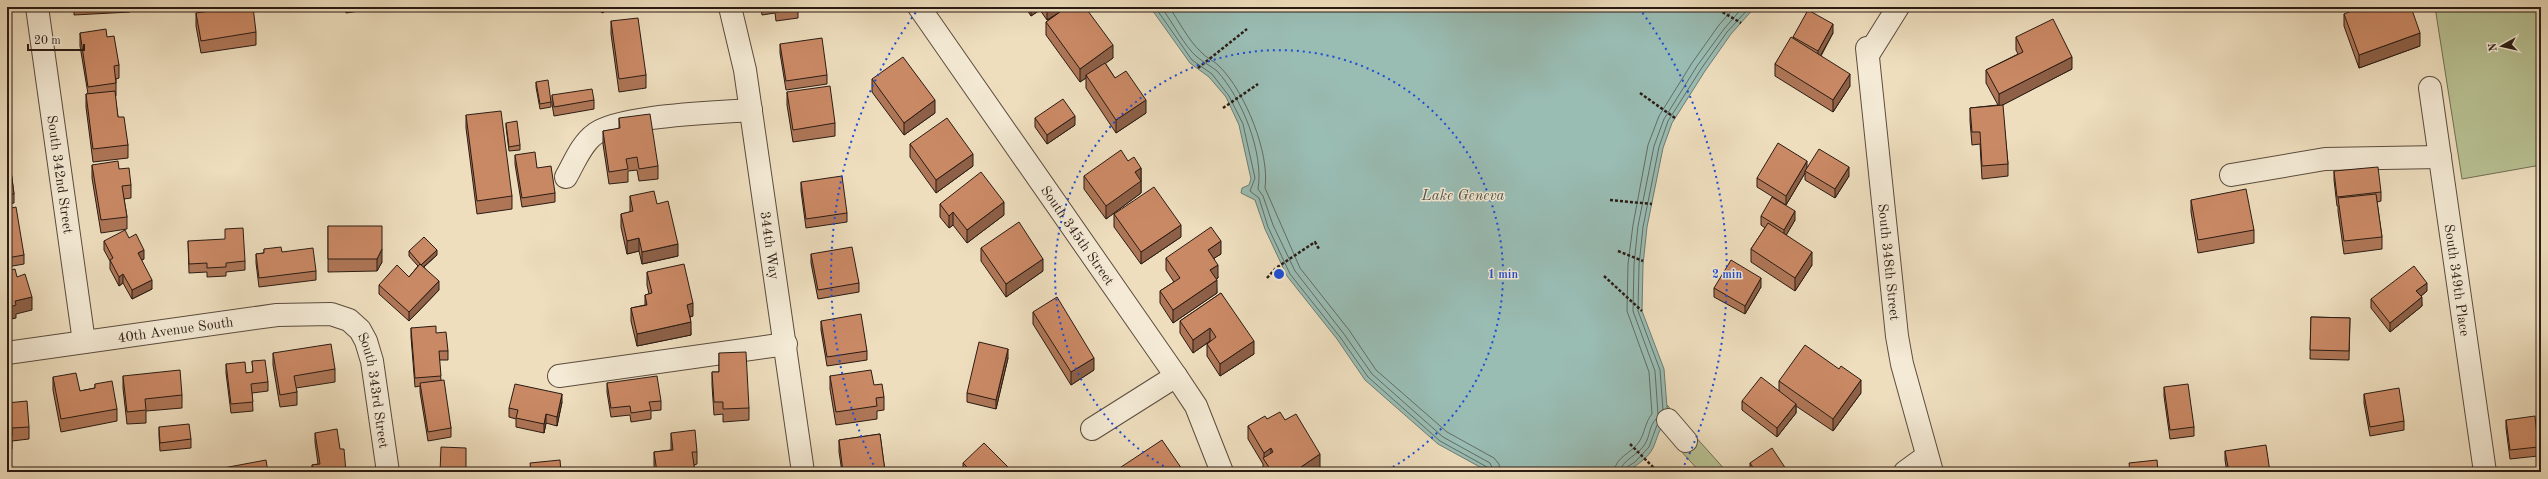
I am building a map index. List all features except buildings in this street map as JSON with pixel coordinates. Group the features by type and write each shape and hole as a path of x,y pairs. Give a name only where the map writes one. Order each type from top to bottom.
{"street":[{"name":"South 342nd Street","path":"37,7 84,342"},
{"name":"South 345th Street","path":"919,7 1196,406 1222,472"},
{"name":"South 348th Street","path":"1898,7 1868,52 1896,329 1902,364 1930,464"},
{"name":"344th Way","path":"729,12 745,70 786,344 803,472"},
{"name":"South 349th Place","path":"2430,88 2485,472"},
{"path":"566,177 578,156 594,134 618,122 751,110"},
{"path":"2231,175 2325,159 2440,156"},
{"name":"40th Avenue South","path":"7,353 277,315 319,313 343,317"},
{"name":"South 343rd Street","path":"343,317 360,330 368,347 388,472"},
{"path":"559,376 786,344"},
{"path":"1092,429 1176,376"},
{"path":"1668,420 1686,441"},
{"path":"1905,472 1930,464"}],"path":[{"path":"1714,7 1741,23"},
{"path":"1198,68 1247,29"},
{"path":"1223,108 1258,84"},
{"path":"1640,93 1675,118"},
{"path":"1610,200 1652,204"},
{"path":"1267,278 1276,268 1315,242 1319,249"},
{"path":"1618,251 1643,261"},
{"path":"1604,276 1642,311"},
{"path":"1630,444 1656,470"}],"green space":[{"path":"2435,7 2541,7 2541,165 2462,179"},
{"path":"1667,405 1727,472 1700,472 1660,428 1668,420"}],"water":[{"name":"Lake Geneva","path":"1150,7 1755,7 1731,34 1705,71 1672,123 1663,148 1647,227 1643,265 1642,311 1664,369 1668,420 1660,430 1653,448 1648,455 1626,472 1489,472 1438,444 1365,380 1337,339 1287,276 1265,229 1255,200 1241,193 1242,188 1249,185 1251,179 1239,125 1226,97 1209,77 1190,63"}]}
